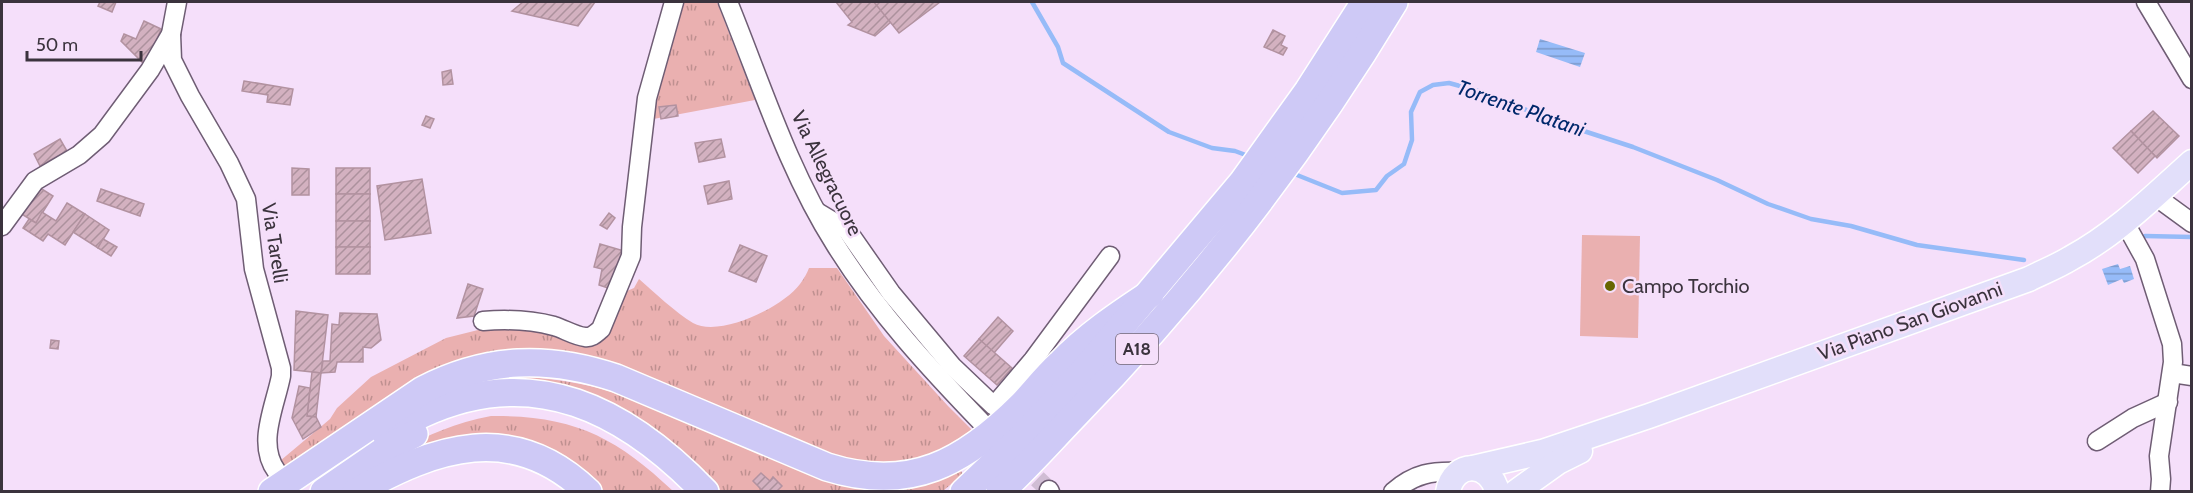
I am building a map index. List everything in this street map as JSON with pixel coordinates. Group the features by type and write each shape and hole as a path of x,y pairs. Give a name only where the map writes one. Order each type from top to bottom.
{"highway":[{"name":"A18","path":"1279,154 1308,91 1365,2"},
{"name":"A18","path":"1000,492 1095,395 1184,296 1252,190 1279,154 1358,60 1394,2"},
{"name":"A18","path":"964,492 1056,401 1149,294 1252,190"},
{"path":"274,482 441,381 492,365 527,361 595,371 616,378 846,473 876,477 922,472 948,463 1000,424 1022,405 1060,363 1097,329 1149,294"},
{"path":"300,492 385,423 414,403 447,387 489,374 530,369 564,372 615,386 845,479 875,483 909,481 939,473 968,460 1006,430 1066,370 1085,341"},
{"path":"339,460 422,414 438,408 469,398 499,392 531,392 578,403 626,425 664,453 705,492"},
{"path":"1013,492 1066,439 1095,395"},
{"path":"324,492 391,446 436,424 472,412 513,407 557,412 603,429 656,464 685,492"},
{"path":"356,492 412,462 453,450 481,447 509,450 535,457 563,471 588,492"}],"main road":[{"name":"Via Piano San Giovanni","path":"1649,416 2029,279 2072,258 2124,221 2192,162"},
{"path":"1460,477 1649,416"},
{"path":"1516,492 1558,462 1649,416"},
{"path":"1460,477 1482,470 1495,482 1497,492"}],"street":[{"path":"2,225 35,181 79,155 102,135 150,70 171,34 177,2"},
{"path":"483,321 501,319 537,322 556,326 586,338 593,336 601,328 631,256 632,227 647,98 674,2"},
{"name":"Via Allegracuore","path":"728,2 792,163 816,211 847,263 896,329 986,427"},
{"path":"2146,2 2192,79"},
{"name":"Via Tarelli","path":"171,34 172,60 229,163 246,199 254,269 281,368 267,441 274,482"},
{"path":"2155,196 2192,223"},
{"path":"816,211 847,230 891,293 952,366 994,406 1033,360 1110,256"},
{"path":"2124,221 2145,259 2172,344 2172,373 2159,456 2164,487"},
{"path":"2172,373 2192,376"},
{"path":"2097,441 2133,418 2168,402"},
{"path":"1394,492 1402,484 1426,472 1460,477"}],"green space":[{"path":"679,2 717,2 755,100 648,120"},
{"name":"Campo Torchio","path":"1582,235 1640,236 1638,338 1580,336"},
{"path":"809,268 837,268 884,336 978,436 964,447 875,468 515,355 285,468 280,461 330,419 337,408 371,377 446,338 502,324 537,327 588,344 622,293 634,288 639,279 693,323 705,327 719,326 750,318 780,302 800,284"},
{"path":"512,376 560,380 609,391 841,485 902,488 932,482 961,471 963,474 943,491 712,491 639,428 468,386"},
{"path":"491,416 545,420 591,432 631,456 673,491 594,491 509,446 397,452 442,430"}],"water":[{"path":"1540,39 1585,53 1580,67 1536,52"},
{"path":"2118,264 2120,269 2130,266 2134,279 2124,283 2122,279 2108,285 2102,269"}],"building":[{"path":"100,2 116,2 112,12 98,6"},
{"path":"523,2 595,2 578,26 512,11"},
{"path":"836,2 874,2 891,22 875,36 848,25 852,22"},
{"path":"874,2 940,2 899,33"},
{"path":"144,21 161,29 154,47 143,63 121,41 124,34 136,39"},
{"path":"1273,30 1285,36 1281,45 1287,48 1283,55 1264,47"},
{"path":"451,70 453,84 443,85 442,72"},
{"path":"244,81 293,89 290,105 267,102 268,95 242,91"},
{"path":"676,105 678,116 661,119 659,107"},
{"path":"2153,111 2179,136 2157,158 2131,131"},
{"path":"426,116 434,119 430,128 422,125"},
{"path":"2131,131 2155,156 2138,173 2113,148"},
{"path":"60,139 67,151 40,166 34,154"},
{"path":"721,139 725,157 699,162 695,143"},
{"path":"292,168 309,169 309,195 292,195"},
{"path":"336,168 370,168 370,194 336,194"},
{"path":"422,179 431,233 385,240 377,186"},
{"path":"729,181 732,199 708,204 704,186"},
{"path":"37,186 53,196 36,223 20,213"},
{"path":"101,189 144,204 140,216 97,201"},
{"path":"336,194 370,194 370,221 336,221"},
{"path":"67,203 85,214 65,245 48,234 43,241 23,228 29,219 36,223 42,212 56,221"},
{"path":"609,213 615,218 607,229 600,225"},
{"path":"85,214 109,230 98,248 73,232"},
{"path":"336,221 370,221 370,247 336,247"},
{"path":"103,239 117,247 111,256 98,248"},
{"path":"600,244 624,251 611,289 599,285 602,269 594,267"},
{"path":"740,245 767,256 756,282 729,271"},
{"path":"336,247 370,247 370,274 336,274"},
{"path":"468,284 483,289 474,316 457,318"},
{"path":"296,311 328,315 321,373 294,370"},
{"path":"340,313 377,314 381,340 371,348 363,347 363,362 337,362 335,372 321,373 323,361 330,361 332,324 339,325"},
{"path":"998,317 1013,331 994,353 979,339"},
{"path":"979,339 1012,368 997,385 964,356"},
{"path":"51,340 59,341 58,349 50,348"},
{"path":"312,372 321,373 316,417 307,416"},
{"path":"299,386 310,388 307,416 316,417 321,427 303,439 292,418"},
{"path":"761,473 770,481 773,477 782,486 776,492 764,492 753,481"}],"waterway":[{"name":"Torrente Platani","path":"1032,2 1058,47 1063,63 1169,132 1212,148 1235,151 1251,157"},
{"name":"Torrente Platani","path":"1292,173 1342,193 1376,190 1387,176 1404,164 1412,140 1411,112 1420,92 1433,85 1449,83 1482,92 1556,122 1633,147 1717,180 1768,204 1811,219 1851,226 1917,245 2024,260"},
{"name":"Torrente Platani","path":"2145,236 2192,237"}],"tunnel":[{"path":"1018,460 1049,490"}],"place":[{"name":"Campo Torchio","path":"1610,286"}]}
